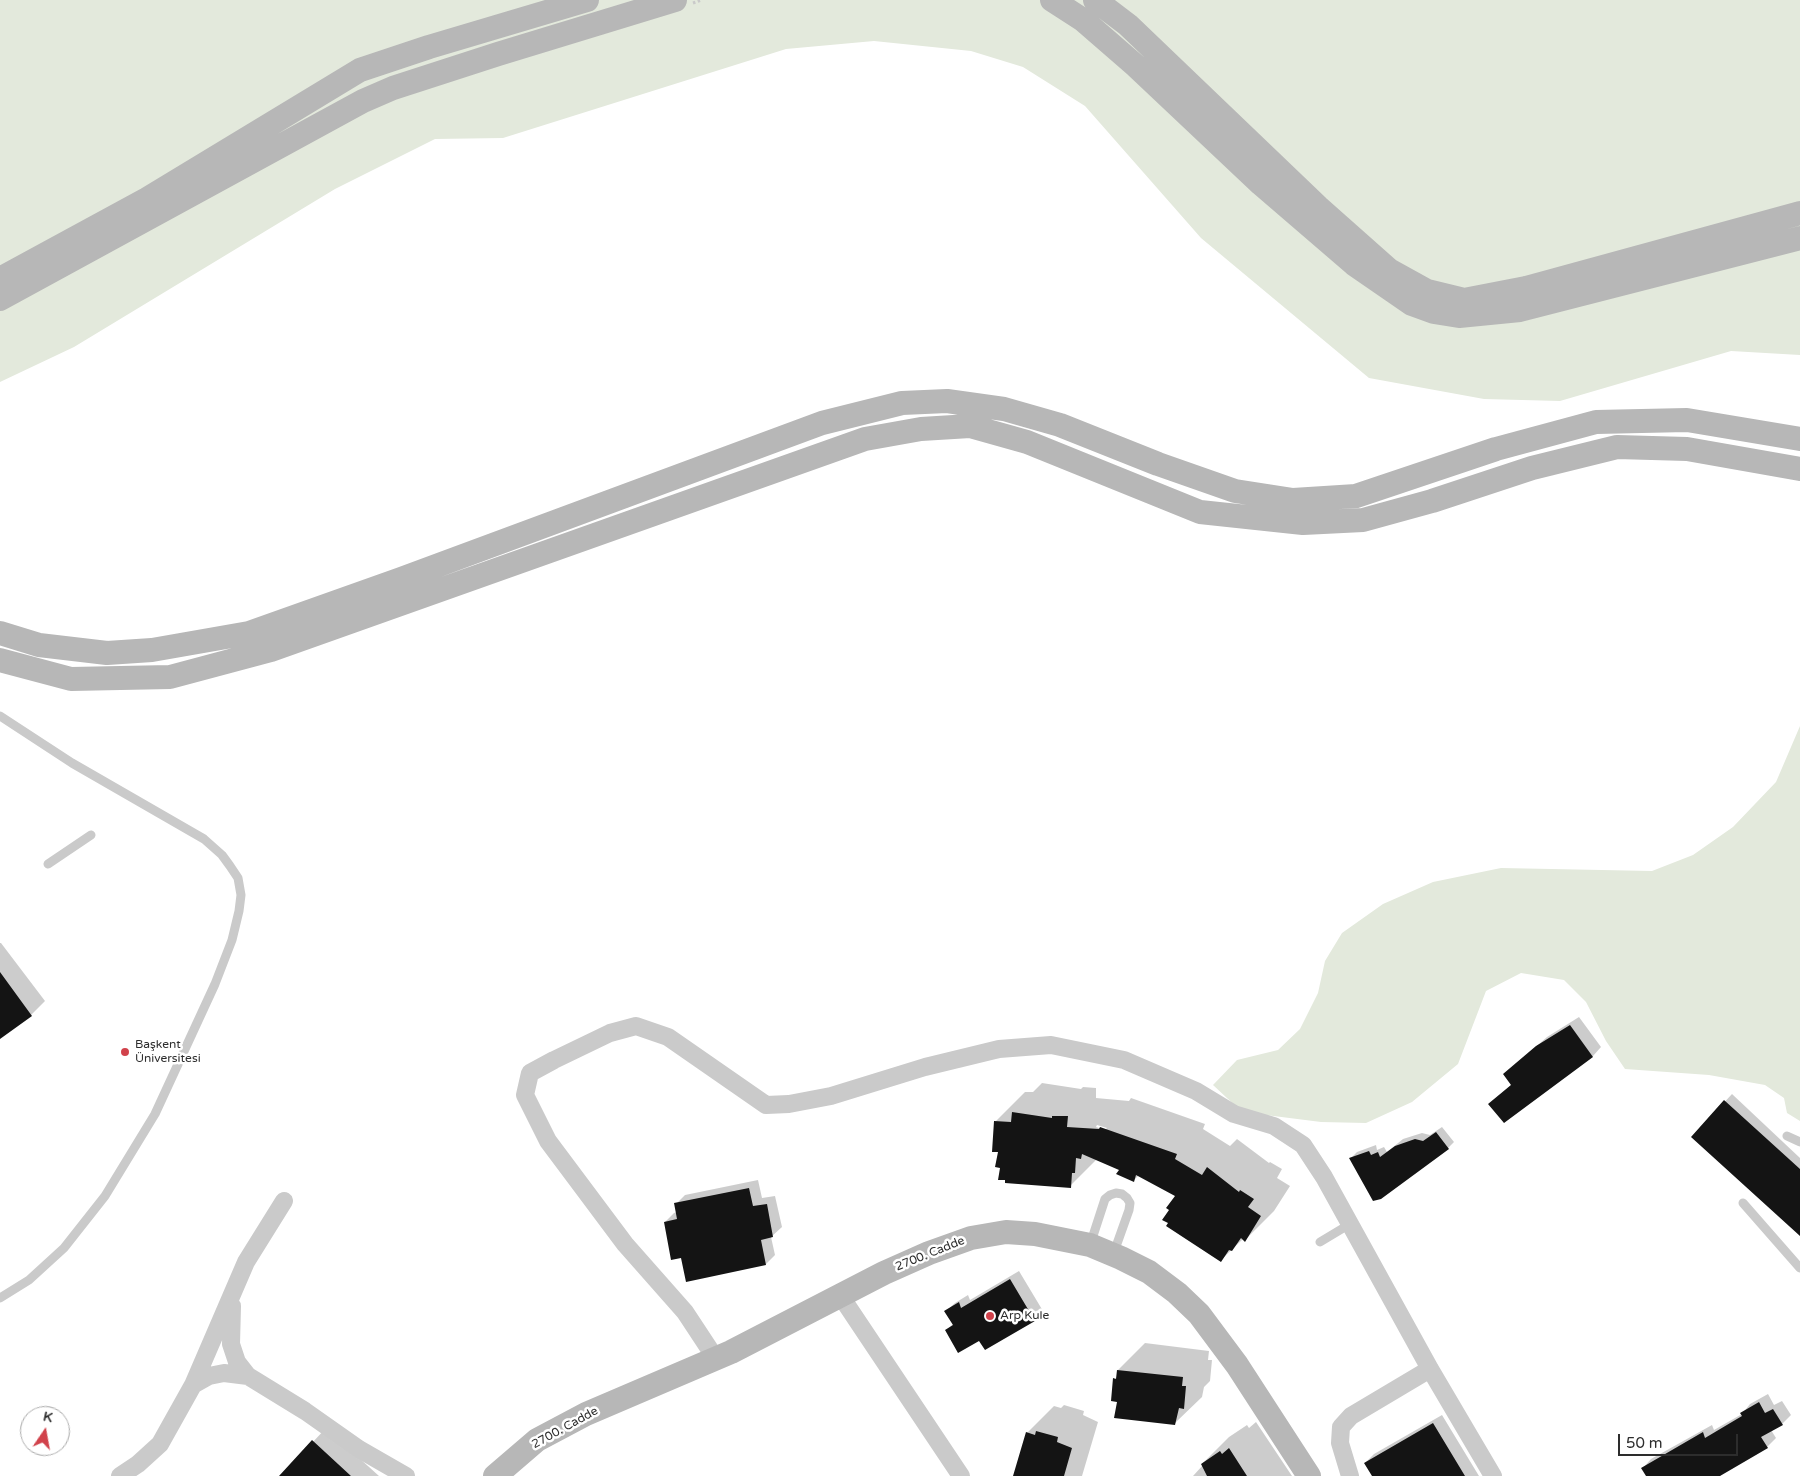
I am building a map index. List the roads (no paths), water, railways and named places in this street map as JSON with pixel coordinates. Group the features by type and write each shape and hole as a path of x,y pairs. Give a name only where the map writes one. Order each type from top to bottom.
{"street":[{"path":"0,280 147,199 360,70 428,47 587,0"},
{"path":"1052,0 1084,20 1129,59 1262,184 1354,264 1412,304 1434,312 1460,316 1520,310 1800,238"},
{"path":"1095,0 1128,25 1318,207 1389,270 1427,291 1464,300 1526,288 1800,212"},
{"path":"0,299 363,101 393,88 498,54 683,2"},
{"path":"0,634 39,645 108,653 152,650 249,633 401,579 822,423 902,403 947,401 1004,409 1060,425 1158,464 1235,491 1293,500 1356,496 1496,449 1596,422 1687,420 1800,439"},
{"path":"0,660 71,679 170,678 271,650 865,439 921,429 970,426 1027,442 1200,512 1303,523 1362,520 1432,501 1532,468 1617,447 1688,449 1800,469"},
{"path":"716,1359 685,1312 625,1244 548,1141 525,1095 530,1074 554,1060 610,1033 636,1026 668,1037 766,1105 789,1104 831,1096 924,1067 999,1049 1051,1045 1124,1060 1196,1091 1234,1114 1274,1126 1303,1145 1324,1177 1430,1369 1492,1476"},
{"path":"120,1476 138,1464 160,1444 193,1385 246,1262 284,1201"},
{"name":"2700. Cadde","path":"496,1476 538,1440 586,1414 716,1359 884,1273 972,1238 1006,1232 1035,1234 1090,1245 1149,1272 1177,1293 1199,1314 1237,1365 1309,1476"},
{"path":"237,1283 231,1310 231,1344 237,1362 248,1376 305,1411 359,1449 406,1476"},
{"path":"840,1295 961,1476"},
{"path":"1350,1476 1340,1443 1341,1427 1351,1416 1430,1369"},
{"path":"193,1385 209,1376 224,1373 248,1376"}],"lane":[{"path":"0,716 72,763 204,839 222,855 238,878 241,895 232,940 215,984 155,1114 105,1196 64,1248 29,1280 0,1298"},
{"path":"48,864 90,835"},
{"path":"1787,1136 1800,1142"},
{"path":"1090,1245 1105,1199 1110,1194 1122,1194 1130,1204 1130,1210 1113,1255"},
{"path":"1743,1204 1800,1268"},
{"path":"1320,1242 1350,1224"}],"place":[{"name":"Başkent Üniversitesi","path":"125,1052"},
{"name":"Arp Kule","path":"990,1316"}]}
